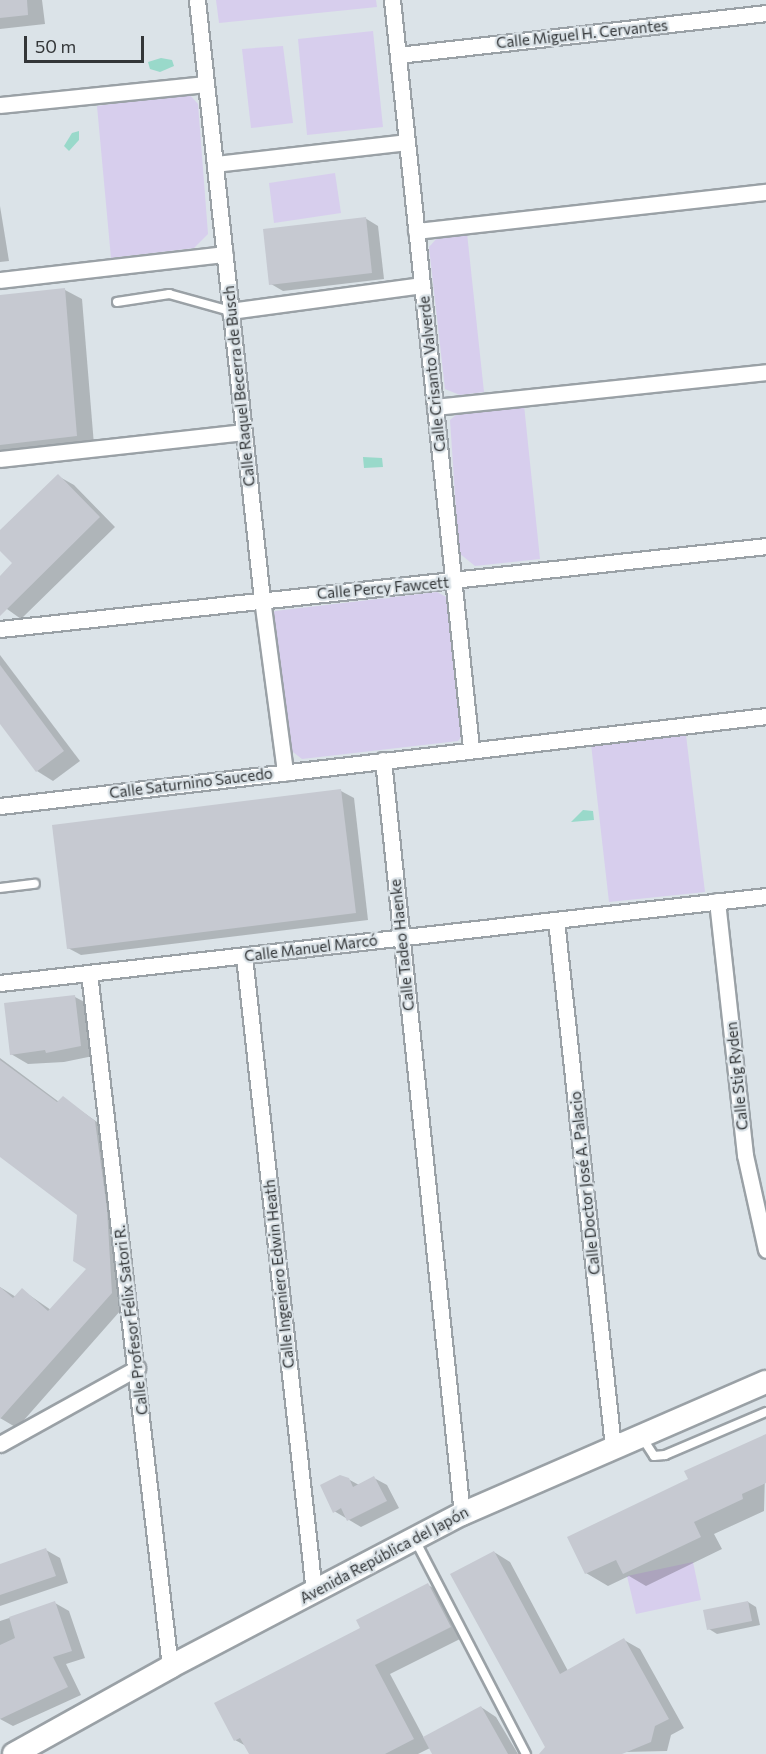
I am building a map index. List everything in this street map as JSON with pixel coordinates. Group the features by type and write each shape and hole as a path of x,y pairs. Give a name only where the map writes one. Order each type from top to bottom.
{"street":[{"name":"Calle Raquel Becerra de Busch","path":"197,0 262,599 285,772"},
{"name":"Calle Crisanto Valverde","path":"392,0 471,748"},
{"name":"Calle Miguel H. Cervantes","path":"398,55 766,13"},
{"path":"0,105 206,84"},
{"path":"214,164 407,142"},
{"path":"416,231 766,192"},
{"path":"0,280 224,254"},
{"path":"230,311 422,285"},
{"path":"435,407 766,372"},
{"path":"0,459 244,432"},
{"name":"Calle Percy Fawcett","path":"0,629 262,599 453,582 766,546"},
{"path":"383,760 471,748 766,716"},
{"name":"Calle Saturnino Saucedo","path":"0,806 383,760"},
{"name":"Calle Tadeo Haenke","path":"383,760 462,1514"},
{"name":"Calle Manuel Marcó","path":"0,983 766,896"},
{"name":"Calle Stig Ryden","path":"717,901 745,1155 766,1250"},
{"name":"Calle Doctor José A. Palacio","path":"556,920 613,1446"},
{"name":"Calle Ingeniero Edwin Heath","path":"244,956 314,1592"},
{"name":"Calle Profesor Félix Satori R.","path":"89,973 137,1368 170,1666"},
{"path":"0,1444 137,1368"},
{"name":"Avenida República del Japón","path":"14,1754 170,1666 462,1514 613,1446 766,1382"}],"lane":[{"path":"117,302 169,294 230,311"},
{"path":"0,888 35,884"},
{"path":"641,1434 649,1452 654,1456 664,1455 766,1412"},
{"path":"414,1539 526,1754"}],"shaded area":[{"path":"216,0 376,0 377,7 219,23"},
{"path":"373,31 383,127 307,135 298,39"},
{"path":"283,46 293,123 251,128 242,49"},
{"path":"161,58 172,60 174,66 160,72 150,69 148,62"},
{"path":"188,93 198,104 208,234 194,248 111,258 97,106"},
{"path":"79,131 79,140 69,151 64,146 72,133"},
{"path":"335,173 341,213 274,223 269,183"},
{"path":"467,233 484,392 460,395 445,389 429,247 439,236"},
{"path":"524,405 540,559 475,566 459,553 450,420 462,410"},
{"path":"363,457 382,458 383,467 364,468"},
{"path":"437,592 450,599 462,736 458,741 302,759 293,752 288,743 270,617 275,611"},
{"path":"686,735 705,892 609,902 591,744"},
{"path":"583,810 593,811 594,820 571,822"},
{"path":"693,1562 701,1600 636,1614 627,1576"}],"building":[{"path":"0,0 27,0 28,15 0,18"},
{"path":"366,217 372,273 269,285 263,229"},
{"path":"65,288 77,436 0,445 0,295"},
{"path":"58,474 100,517 0,616 0,576 12,563 0,551 0,530"},
{"path":"0,665 64,751 36,772 0,724"},
{"path":"341,789 356,913 67,949 52,825"},
{"path":"75,995 81,1046 46,1053 45,1050 10,1055 4,1003"},
{"path":"0,1060 57,1102 63,1096 95,1121 107,1209 112,1293 0,1419 0,1287 13,1298 22,1288 48,1311 86,1269 73,1261 77,1215 0,1157"},
{"path":"766,1434 766,1483 742,1494 743,1499 694,1522 701,1537 623,1574 616,1560 585,1574 567,1537 688,1479 684,1471"},
{"path":"340,1475 349,1478 353,1487 374,1476 387,1501 347,1521 341,1508 333,1513 320,1485"},
{"path":"46,1548 56,1576 0,1595 0,1564"},
{"path":"494,1551 560,1674 624,1638 669,1719 655,1726 651,1742 622,1754 539,1754 545,1747 450,1574"},
{"path":"428,1583 451,1627 375,1665 414,1739 385,1754 249,1754 240,1738 234,1741 214,1703 360,1628 356,1620"},
{"path":"55,1601 72,1651 53,1657 68,1687 0,1719 0,1645 15,1638 9,1617"},
{"path":"748,1601 752,1621 707,1630 703,1610"},
{"path":"481,1706 508,1754 432,1754 423,1737"}]}
